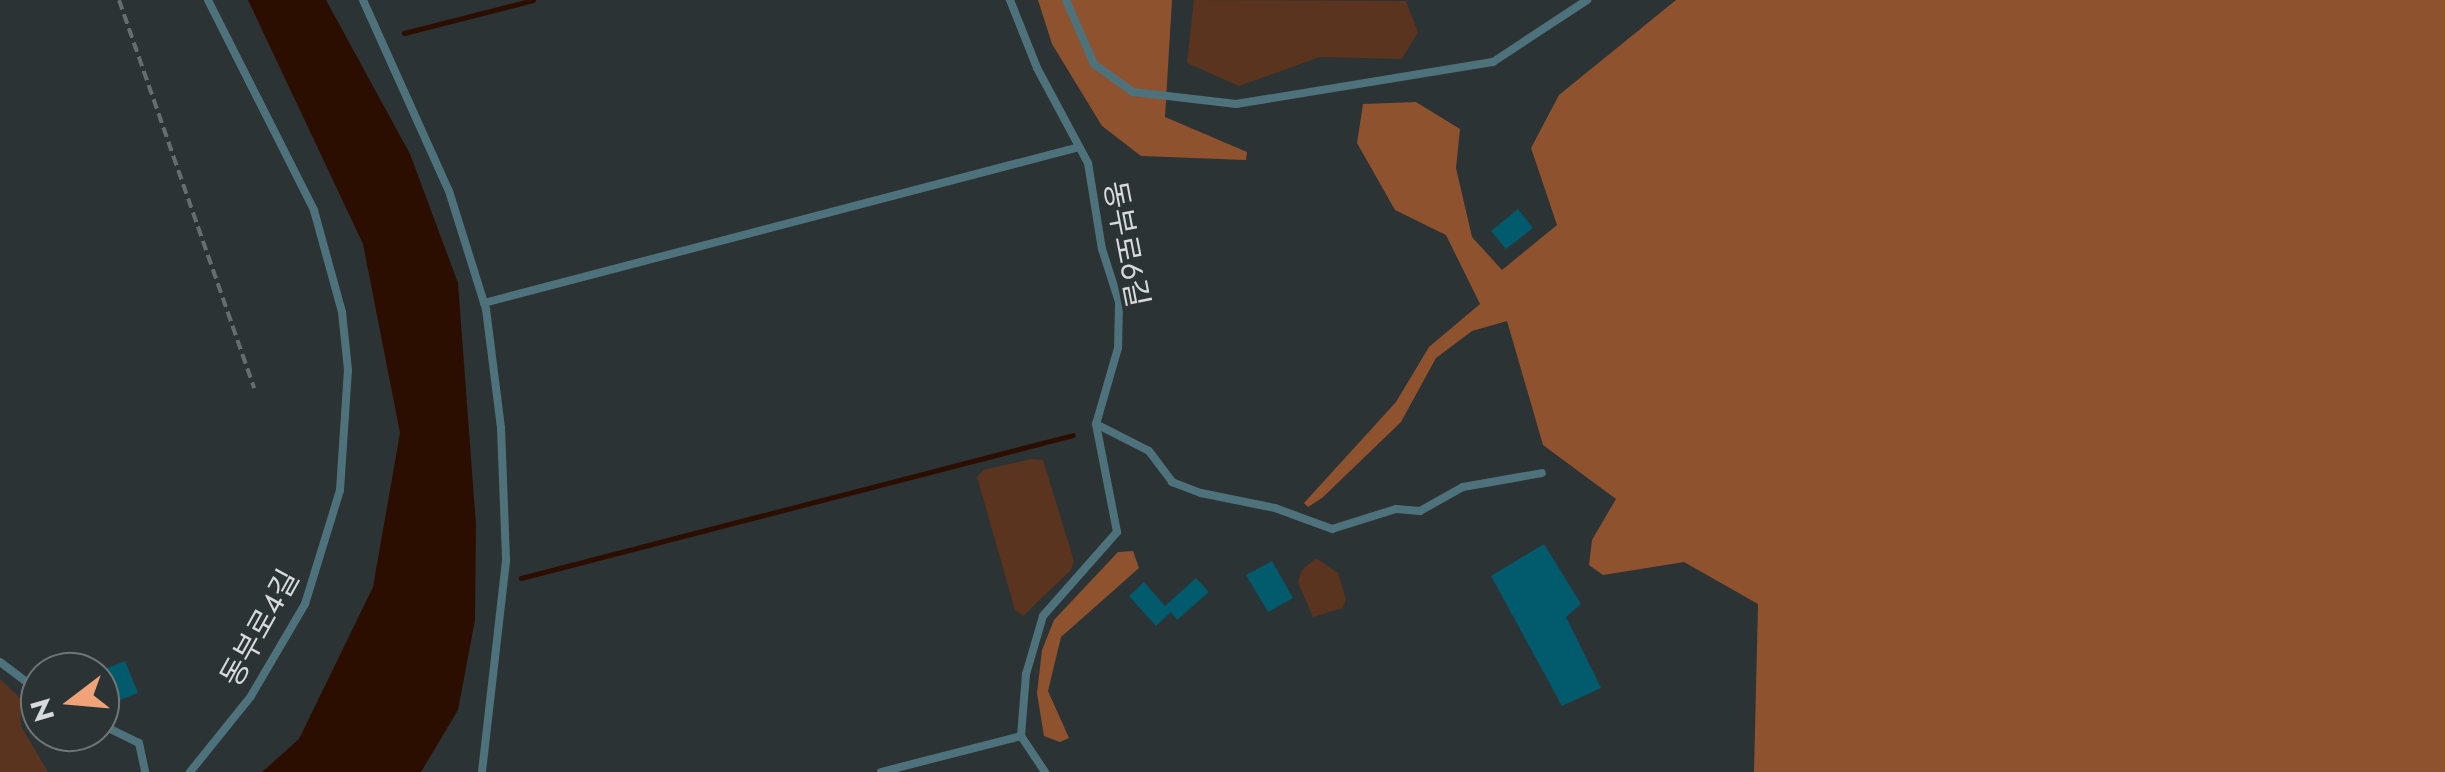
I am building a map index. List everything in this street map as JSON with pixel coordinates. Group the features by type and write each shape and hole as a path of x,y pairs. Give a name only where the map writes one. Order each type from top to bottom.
{"lane":[{"name":"동부로4길","path":"190,772 252,696 305,604 340,490 348,370 342,312 314,210 208,0"},
{"path":"363,0 449,191 484,303 501,428 506,561 482,772"},
{"name":"동부로6길","path":"1010,0 1037,68 1088,164 1102,249 1119,302 1118,348 1096,424 1117,532 1043,616 1026,674 1022,736"},
{"path":"1066,0 1094,64 1133,92 1236,104 1494,62 1587,0"},
{"path":"484,303 1080,147"},
{"path":"1096,424 1149,451 1172,482 1202,493 1275,508 1332,529 1396,509 1420,511 1463,487 1542,473"},
{"path":"120,734 139,743 145,772"},
{"path":"880,772 1022,736 1045,772"}],"path":[{"path":"119,0 254,388"}],"shaded area":[{"path":"248,0 326,0 410,154 458,283 476,525 475,620 458,710 421,772 262,772 299,739 373,587 400,433 363,244"},
{"path":"1038,0 1172,0 1165,117 1247,152 1246,160 1141,156 1102,126 1052,44"},
{"path":"1194,0 1406,1 1418,32 1402,59 1320,57 1239,86 1187,63"},
{"path":"1676,0 2445,0 2445,772 1754,772 1758,604 1684,562 1603,575 1589,565 1592,540 1616,499 1543,445 1507,321 1472,331 1436,358 1401,422 1322,498 1308,507 1304,503 1396,402 1429,347 1480,304 1446,235 1395,210 1357,143 1363,104 1416,102 1460,129 1456,168 1472,237 1502,270 1557,225 1531,148 1559,95"},
{"path":"1043,460 1074,561 1071,570 1023,616 1015,610 977,477 983,470"},
{"path":"1133,551 1139,568 1061,637 1048,691 1069,738 1060,742 1044,736 1037,693 1042,650 1054,620 1118,552"},
{"path":"1316,558 1338,573 1346,599 1343,608 1313,617 1298,582 1302,570"},
{"path":"0,679 20,698 20,752 36,752 48,772 0,772"}],"building":[{"path":"1518,209 1533,228 1506,249 1491,231"},
{"path":"1544,544 1581,604 1566,617 1601,688 1562,706 1491,576"},
{"path":"1272,561 1293,598 1268,612 1246,575"},
{"path":"1196,578 1209,592 1177,620 1171,612 1156,626 1129,596 1144,582 1165,606"},
{"path":"125,661 138,693 120,700 120,663"}],"waterway":[{"path":"404,33 533,0"},
{"path":"521,578 1073,435"}]}
